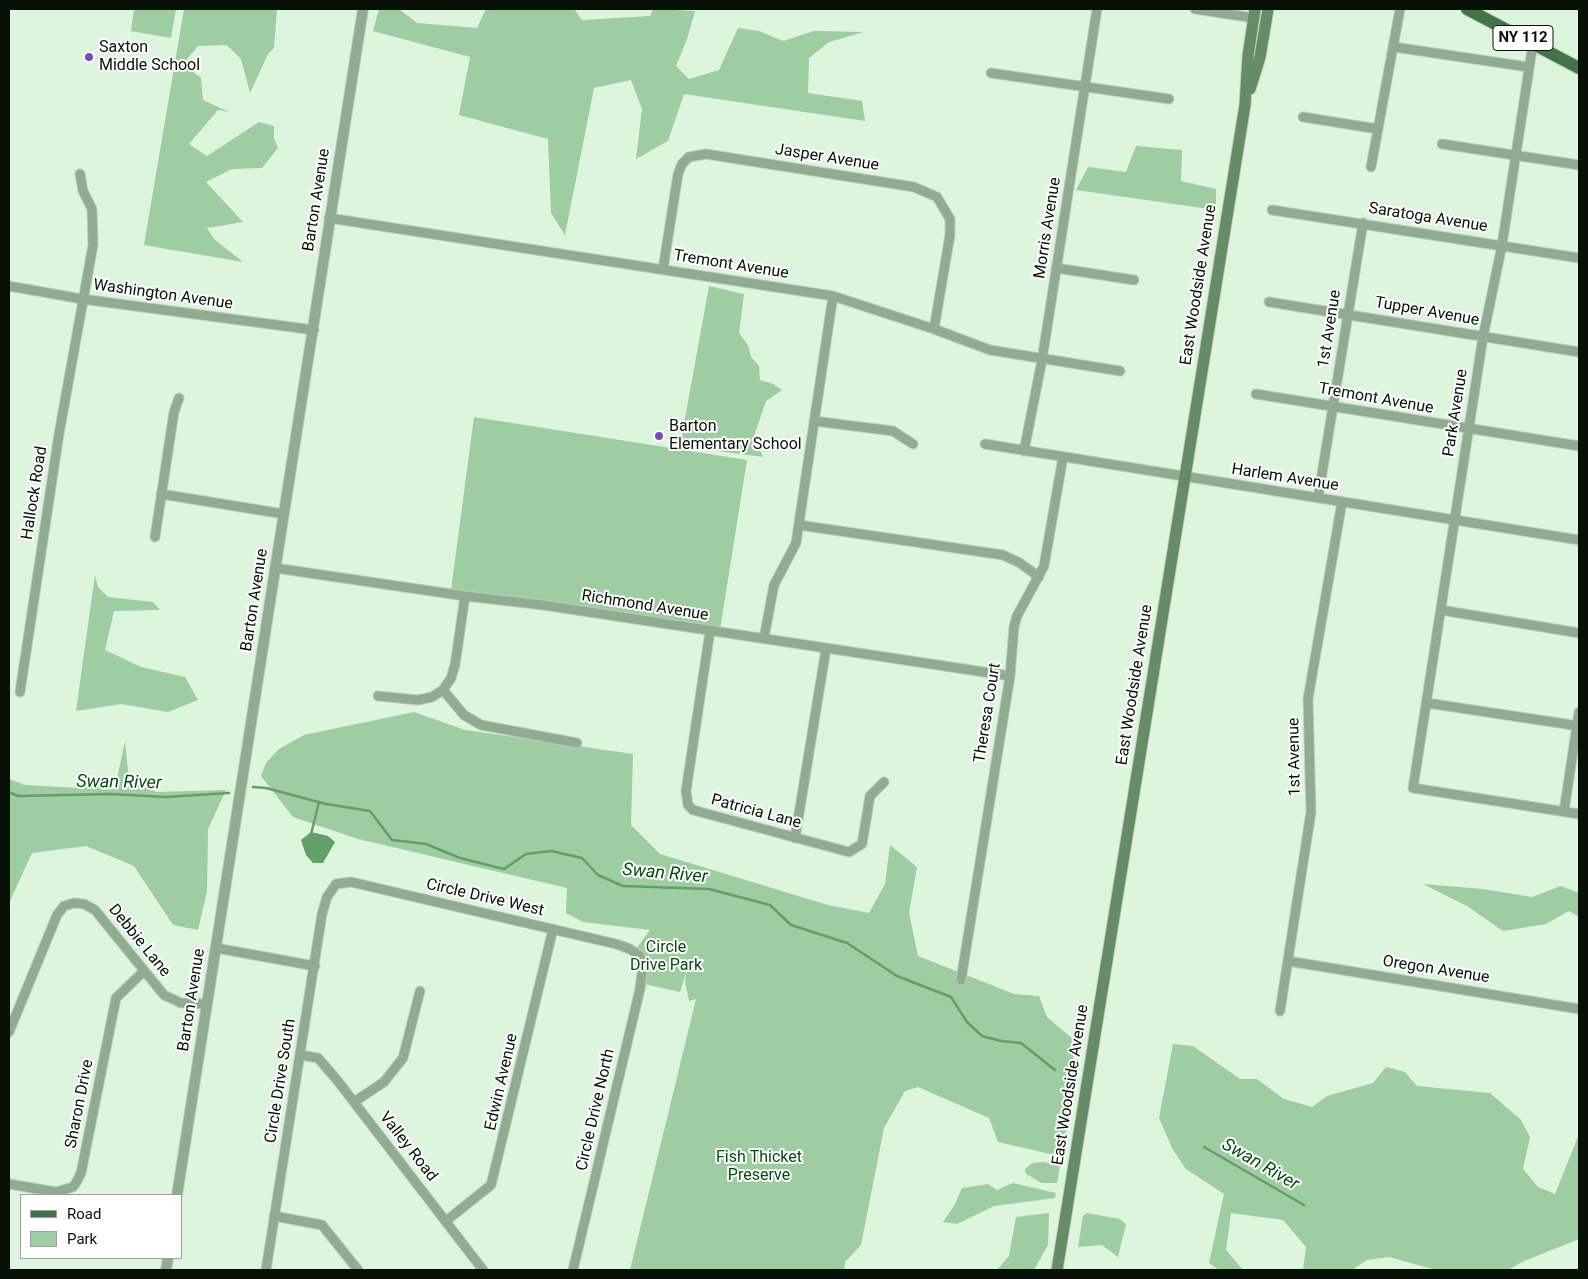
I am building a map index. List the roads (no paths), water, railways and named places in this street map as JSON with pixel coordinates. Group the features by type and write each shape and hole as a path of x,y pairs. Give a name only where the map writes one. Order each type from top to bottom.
{"main road":[{"name":"East Woodside Avenue","path":"1245,105 1260,57 1268,9"},
{"name":"NY 112","path":"1467,9 1579,68"},
{"name":"East Woodside Avenue","path":"1057,1270 1245,105 1248,56 1255,13"}],"street":[{"name":"Barton Avenue","path":"177,1194 363,9"},
{"name":"Morris Avenue","path":"1024,451 1042,360 1097,9"},
{"path":"1195,9 1255,13"},
{"path":"1371,167 1400,9"},
{"name":"Park Avenue","path":"1533,43 1502,245 1483,337 1468,430 1413,788 1564,811"},
{"path":"1394,47 1528,67"},
{"path":"991,73 1169,98"},
{"path":"1303,117 1378,129"},
{"path":"1442,144 1579,165"},
{"name":"Jasper Avenue","path":"663,269 678,174 682,164 689,157 706,154 914,187 938,197 950,219 950,235 934,329"},
{"name":"Hallock Road","path":"20,692 82,299 93,245 94,225 92,209 83,191 80,174"},
{"name":"Saratoga Avenue","path":"1272,210 1579,258"},
{"name":"Tremont Avenue","path":"329,218 833,296 934,329 990,350 1042,360 1120,371"},
{"name":"1st Avenue","path":"1318,498 1363,223"},
{"path":"1056,268 1134,280"},
{"name":"Washington Avenue","path":"9,286 82,299 314,330"},
{"path":"764,638 774,585 793,551 799,526 833,296"},
{"name":"Tupper Avenue","path":"1269,302 1579,352"},
{"name":"Tremont Avenue","path":"1256,394 1468,430 1579,446"},
{"path":"155,537 174,412 179,398"},
{"path":"814,421 893,430 913,444"},
{"name":"Harlem Avenue","path":"985,444 1579,540"},
{"name":"Theresa Court","path":"960,980 1010,676 1017,616 1044,566 1063,458"},
{"path":"161,494 284,514"},
{"name":"1st Avenue","path":"1280,1011 1311,812 1308,698 1342,502"},
{"path":"799,526 1003,556 1020,563 1039,577"},
{"name":"Richmond Avenue","path":"275,568 465,596 543,604 1010,676"},
{"path":"378,696 418,700 432,697 444,690 451,678 455,665 465,596"},
{"path":"1441,610 1579,633"},
{"name":"Patricia Lane","path":"710,631 686,791 688,805 693,810 839,851 849,852 857,849 862,844 865,836 870,796 884,782"},
{"path":"795,838 826,649"},
{"path":"444,690 464,715 481,724 577,743"},
{"path":"1427,703 1578,726"},
{"path":"1579,712 1564,811 1579,814"},
{"name":"Circle Drive West","path":"327,897 336,884 351,882 616,944 630,949 640,956"},
{"name":"Circle Drive South","path":"266,1270 322,914 327,897"},
{"name":"Debbie Lane","path":"9,1032 57,915 64,906 74,903 84,904 95,910 157,988 173,1000 181,1003 206,1004"},
{"name":"Edwin Avenue","path":"446,1221 491,1185 553,929"},
{"path":"216,948 315,966"},
{"name":"Circle Drive North","path":"573,1270 640,990 642,972 640,956"},
{"name":"Oregon Avenue","path":"1288,961 1579,1009"},
{"name":"Sharon Drive","path":"9,1184 56,1192 73,1187 78,1181 116,998 144,972"},
{"path":"354,1102 384,1082 403,1058 420,991"},
{"name":"Valley Road","path":"301,1055 318,1058 484,1270"},
{"path":"274,1216 322,1225 358,1270"}],"waterway":[{"name":"Swan River","path":"253,787 266,788 326,804 370,811 392,840 426,844 460,858 504,869 526,854 551,851 582,858 598,875 623,886 709,889 770,905 791,925 847,943 897,976 951,997 967,1022 982,1036 1001,1041 1021,1043 1055,1070"},
{"name":"Swan River","path":"9,792 18,796 111,794 166,797 229,793"},
{"path":"311,834 319,802"},
{"name":"Swan River","path":"1204,1147 1304,1205"}],"place":[{"name":"Saxton Middle School","path":"89,57"},
{"name":"Barton Elementary School","path":"659,436"}],"park label":[{"name":"Circle Drive Park","path":"666,957"},
{"name":"Fish Thicket Preserve","path":"759,1167"}]}
